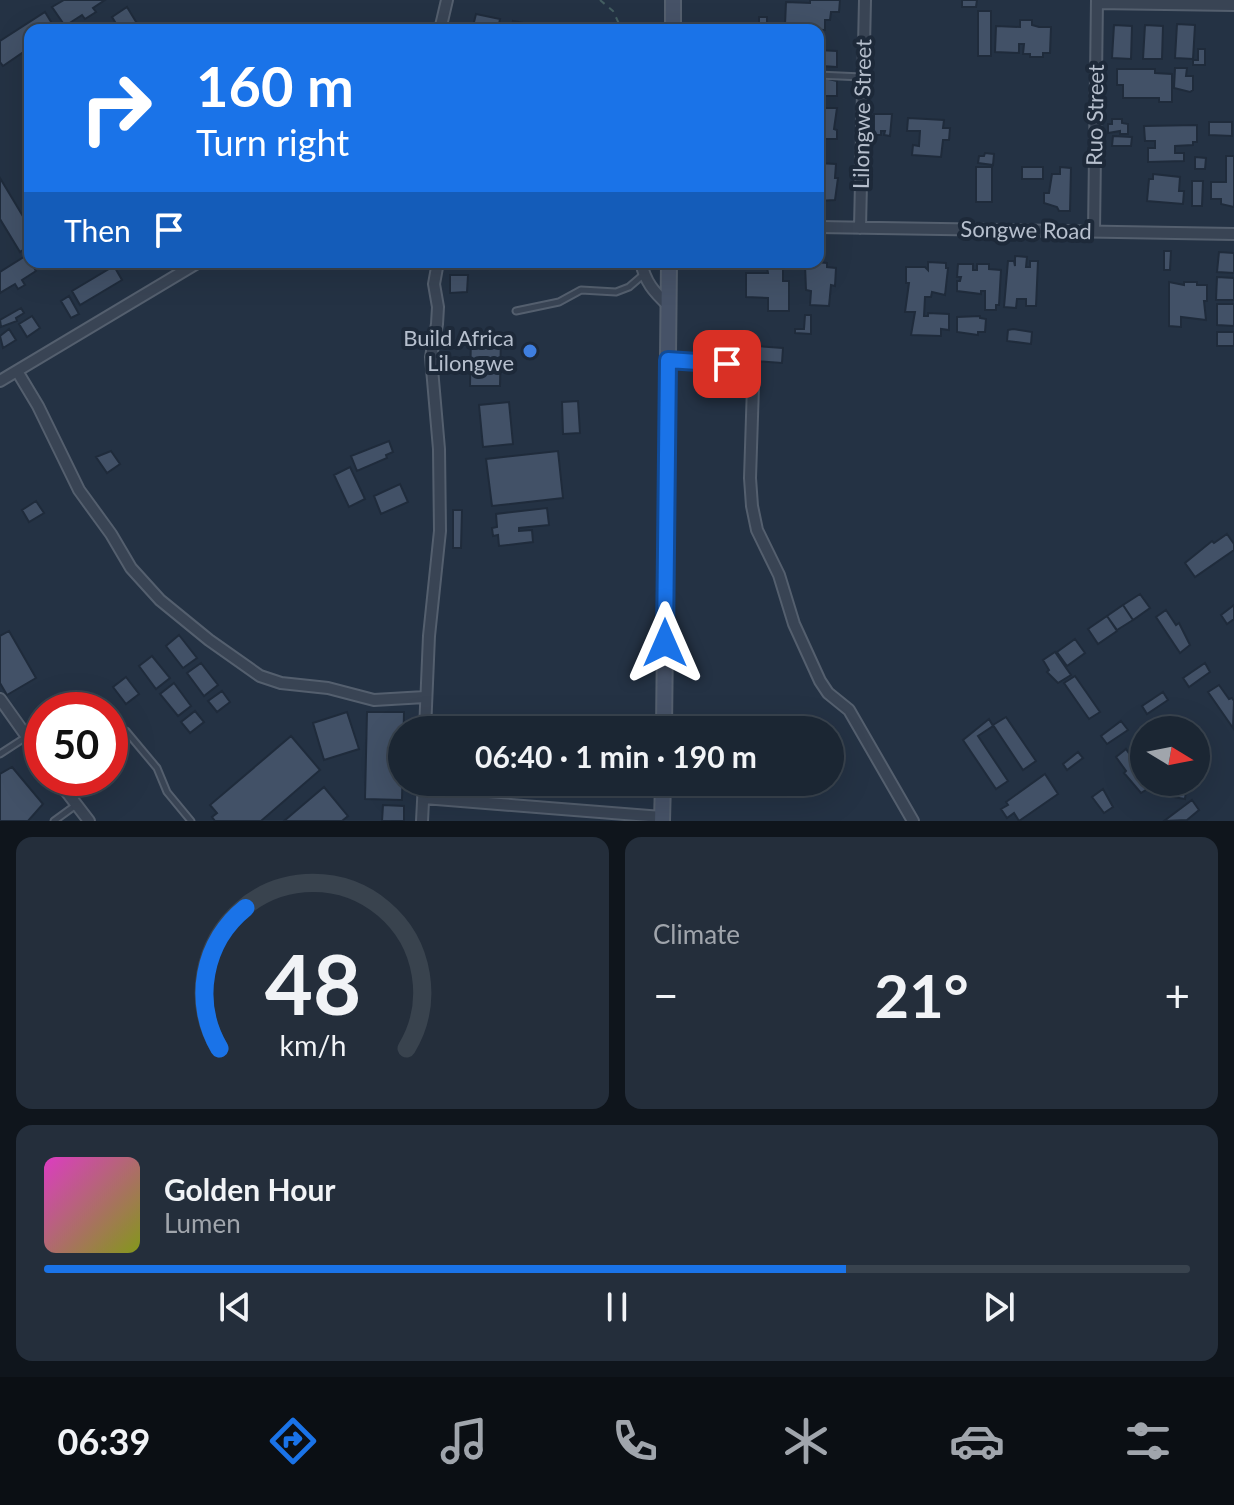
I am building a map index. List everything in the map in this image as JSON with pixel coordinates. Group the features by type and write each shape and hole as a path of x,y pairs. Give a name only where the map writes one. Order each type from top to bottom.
{"main road":[{"path":"673,0 673,24"},
{"path":"664,716 669,268"},
{"path":"662,819 663,796"}],"street":[{"path":"441,24 447,0"},
{"name":"Lilongwe Street","path":"860,228 865,0"},
{"path":"1097,2 1234,5"},
{"name":"Ruo Street","path":"1094,231 1097,2"},
{"name":"Songwe Road","path":"824,227 1234,234"},
{"path":"0,381 189,268"},
{"path":"425,716 429,636 440,531 437,419 431,357 437,324 434,284 437,268"},
{"path":"642,268 652,289 668,305"},
{"path":"668,360 727,364 744,371 750,378 753,386 750,478 757,530 779,575 794,624 820,681 828,693 849,710 913,821"},
{"path":"17,371 38,406 79,490 131,568 160,600 209,640 260,676 281,683 328,688 374,700 425,697"},
{"path":"0,699 24,733"},
{"path":"69,796 89,821"},
{"path":"422,821 424,798 662,819"}],"lane":[{"path":"824,75 862,77"},
{"path":"516,311 559,302 581,290 616,292 629,287 643,275"},
{"path":"128,733 157,768 167,792 191,821"},
{"path":"0,754 24,739"},
{"path":"54,821 76,805"}],"path":[{"path":"600,0 613,11 619,24"}],"building":[{"path":"64,0 105,0 93,8 96,12 85,19 82,15 68,24 64,24 52,7"},
{"path":"810,0 840,0 839,12 831,12 830,20 825,20 825,30 824,24 785,24 786,2 810,3"},
{"path":"962,0 977,0 976,7 962,7"},
{"path":"127,7 137,24 116,24 112,17"},
{"path":"978,11 991,11 991,56 978,56"},
{"path":"45,12 52,24 26,24"},
{"path":"476,14 500,19 499,24 474,24"},
{"path":"759,17 767,17 767,24 759,24"},
{"path":"1020,20 1032,20 1032,25 1039,27 1051,27 1050,53 1043,53 1043,57 1030,57 1030,54 1023,54 1024,44 1019,44 1019,53 995,52 996,26 1020,27"},
{"path":"1177,24 1195,25 1193,59 1175,58"},
{"path":"1114,25 1132,26 1131,59 1112,58"},
{"path":"1145,25 1163,26 1162,59 1143,59"},
{"path":"24,26 24,52 3,66 0,62 0,41"},
{"path":"1198,49 1205,49 1205,65 1193,65 1193,60 1198,60"},
{"path":"824,50 837,51 837,67 824,66"},
{"path":"1175,68 1187,68 1186,76 1193,76 1193,90 1174,88"},
{"path":"1117,69 1155,69 1155,73 1172,74 1172,102 1159,102 1159,98 1123,98 1123,85 1117,85"},
{"path":"824,78 837,81 837,96 824,96"},
{"path":"824,108 837,108 834,129 837,130 837,139 824,139"},
{"path":"874,114 892,114 890,136 884,135 885,131 874,135"},
{"path":"908,118 944,120 943,128 950,128 949,140 943,140 941,157 912,155 913,145 919,146 920,131 907,131"},
{"path":"1112,119 1122,119 1122,123 1128,124 1128,134 1120,134 1120,131 1108,133 1108,124 1112,124"},
{"path":"1209,122 1232,122 1232,136 1209,135"},
{"path":"1197,125 1197,142 1175,146 1175,153 1184,153 1184,161 1148,162 1148,148 1155,148 1155,141 1145,141 1144,126"},
{"path":"1113,136 1132,137 1131,146 1112,146"},
{"path":"994,154 993,165 978,163 979,156"},
{"path":"1226,156 1234,156 1234,207 1221,204 1221,199 1211,199 1211,182 1226,182"},
{"path":"1195,157 1206,158 1205,169 1195,169"},
{"path":"824,163 836,164 835,200 824,201"},
{"path":"976,167 992,167 992,202 976,202"},
{"path":"1022,167 1043,167 1043,179 1022,179"},
{"path":"1060,167 1071,168 1070,211 1059,211 1057,207 1044,203 1044,193 1049,193 1052,174 1060,174"},
{"path":"1153,174 1180,177 1179,191 1184,191 1183,204 1147,201 1149,179 1153,179"},
{"path":"0,178 24,218 24,249 20,252 0,219"},
{"path":"1192,181 1203,181 1202,206 1192,206"},
{"path":"1164,251 1171,251 1170,270 1164,270"},
{"path":"1219,252 1234,253 1234,273 1217,272"},
{"path":"1015,256 1027,257 1026,267 1030,267 1030,261 1038,261 1036,306 1026,306 1026,299 1017,299 1016,308 1004,307 1008,261 1014,261 1015,266"},
{"path":"24,257 24,268 34,268 36,271 22,280 25,285 18,289 15,284 0,293 0,272"},
{"path":"928,262 946,263 948,268 945,295 932,292 931,297 925,297 924,316 928,313 949,314 949,330 941,329 941,336 911,335 915,312 905,312 909,283 906,283 906,267 925,267 928,270"},
{"path":"824,263 827,267 836,268 829,306 810,305 811,291 806,290 805,268 824,268"},
{"path":"958,264 973,264 973,270 977,270 977,264 989,264 989,269 1001,270 996,310 985,310 985,291 981,294 957,291 957,281 961,277 957,277"},
{"path":"111,268 115,268 122,280 80,305 72,291"},
{"path":"767,268 783,268 783,281 789,281 789,311 768,311 768,298 746,297 746,273 768,273"},
{"path":"450,275 468,275 467,292 450,293"},
{"path":"1217,277 1234,278 1234,300 1216,300"},
{"path":"1169,282 1207,285 1207,301 1204,301 1206,320 1181,317 1181,327 1169,326"},
{"path":"69,296 79,314 71,318 61,301"},
{"path":"1217,304 1234,304 1234,326 1217,325"},
{"path":"21,308 24,313 16,318 17,321 1,327 0,320"},
{"path":"805,315 811,315 811,334 795,333 795,329 804,329"},
{"path":"32,316 40,328 27,337 19,324"},
{"path":"980,316 986,319 985,332 978,332 978,335 957,332 957,317"},
{"path":"9,329 16,340 3,348 0,336"},
{"path":"1008,330 1032,332 1031,344 1007,341"},
{"path":"1217,332 1234,332 1234,346 1217,346"},
{"path":"471,335 501,336 500,386 470,386"},
{"path":"756,346 783,348 782,363 755,361"},
{"path":"578,401 580,433 563,434 562,402"},
{"path":"509,402 513,444 483,447 479,405"},
{"path":"389,441 393,452 386,455 387,458 357,471 351,456"},
{"path":"111,451 120,464 107,473 96,457"},
{"path":"558,451 563,498 492,506 486,459"},
{"path":"350,467 365,499 349,507 334,475"},
{"path":"400,484 408,502 381,514 374,496"},
{"path":"36,501 44,513 29,522 22,510"},
{"path":"547,508 549,525 519,528 519,531 532,530 533,542 499,546 498,535 493,536 492,528 497,527 496,514"},
{"path":"453,510 462,510 461,548 453,548"},
{"path":"1227,534 1234,544 1234,550 1195,577 1185,563 1212,541 1214,543"},
{"path":"1140,594 1150,608 1133,620 1123,605"},
{"path":"1123,605 1133,620 1117,630 1107,616"},
{"path":"1234,605 1234,619 1227,624 1221,615"},
{"path":"1166,610 1176,625 1179,623 1190,645 1180,653 1156,617"},
{"path":"1107,616 1117,631 1098,644 1088,629"},
{"path":"9,631 36,678 7,695 0,683 0,636"},
{"path":"179,635 197,658 183,668 166,646"},
{"path":"1075,639 1085,653 1067,666 1057,652"},
{"path":"1055,652 1071,675 1058,683 1047,672 1049,670 1043,660"},
{"path":"152,656 170,678 156,689 139,666"},
{"path":"201,663 218,685 204,696 187,673"},
{"path":"1205,663 1210,672 1189,687 1183,678"},
{"path":"1075,676 1100,712 1089,719 1064,683"},
{"path":"126,677 139,694 128,702 128,692 117,692 113,687"},
{"path":"174,683 191,706 178,716 160,694"},
{"path":"1219,685 1234,701 1233,728 1208,692"},
{"path":"222,691 230,702 217,712 208,701"},
{"path":"1163,692 1168,700 1147,714 1142,706"},
{"path":"195,711 204,722 190,733 181,722"},
{"path":"347,712 359,749 324,760 313,723"},
{"path":"367,712 404,712 404,716 388,716 388,796 402,796 402,800 365,799"},
{"path":"1006,717 1036,761 1023,770 993,725"},
{"path":"989,719 993,726 978,736 1008,781 996,789 963,740"},
{"path":"1121,721 1128,730 1107,744 1101,736"},
{"path":"291,736 320,770 261,821 215,821 212,817 217,813 210,805"},
{"path":"1126,749 1130,755 1130,780 1124,773 1126,771 1116,757"},
{"path":"1078,752 1083,758 1067,770 1063,764"},
{"path":"12,767 24,781 24,796 36,796 43,804 28,821 0,821 0,774"},
{"path":"1045,774 1058,794 1019,821 1014,813 1007,818 1001,809 1008,805 1006,802"},
{"path":"324,787 348,816 342,821 284,821"},
{"path":"1103,789 1113,807 1104,813 1092,797"},
{"path":"1192,800 1199,810 1187,820 1164,821"},
{"path":"383,805 404,806 404,821 382,821"}],"place":[{"name":"Build Africa Lilongwe","path":"530,351"}],"route":[{"path":"665,643 668,360 727,364"}]}
